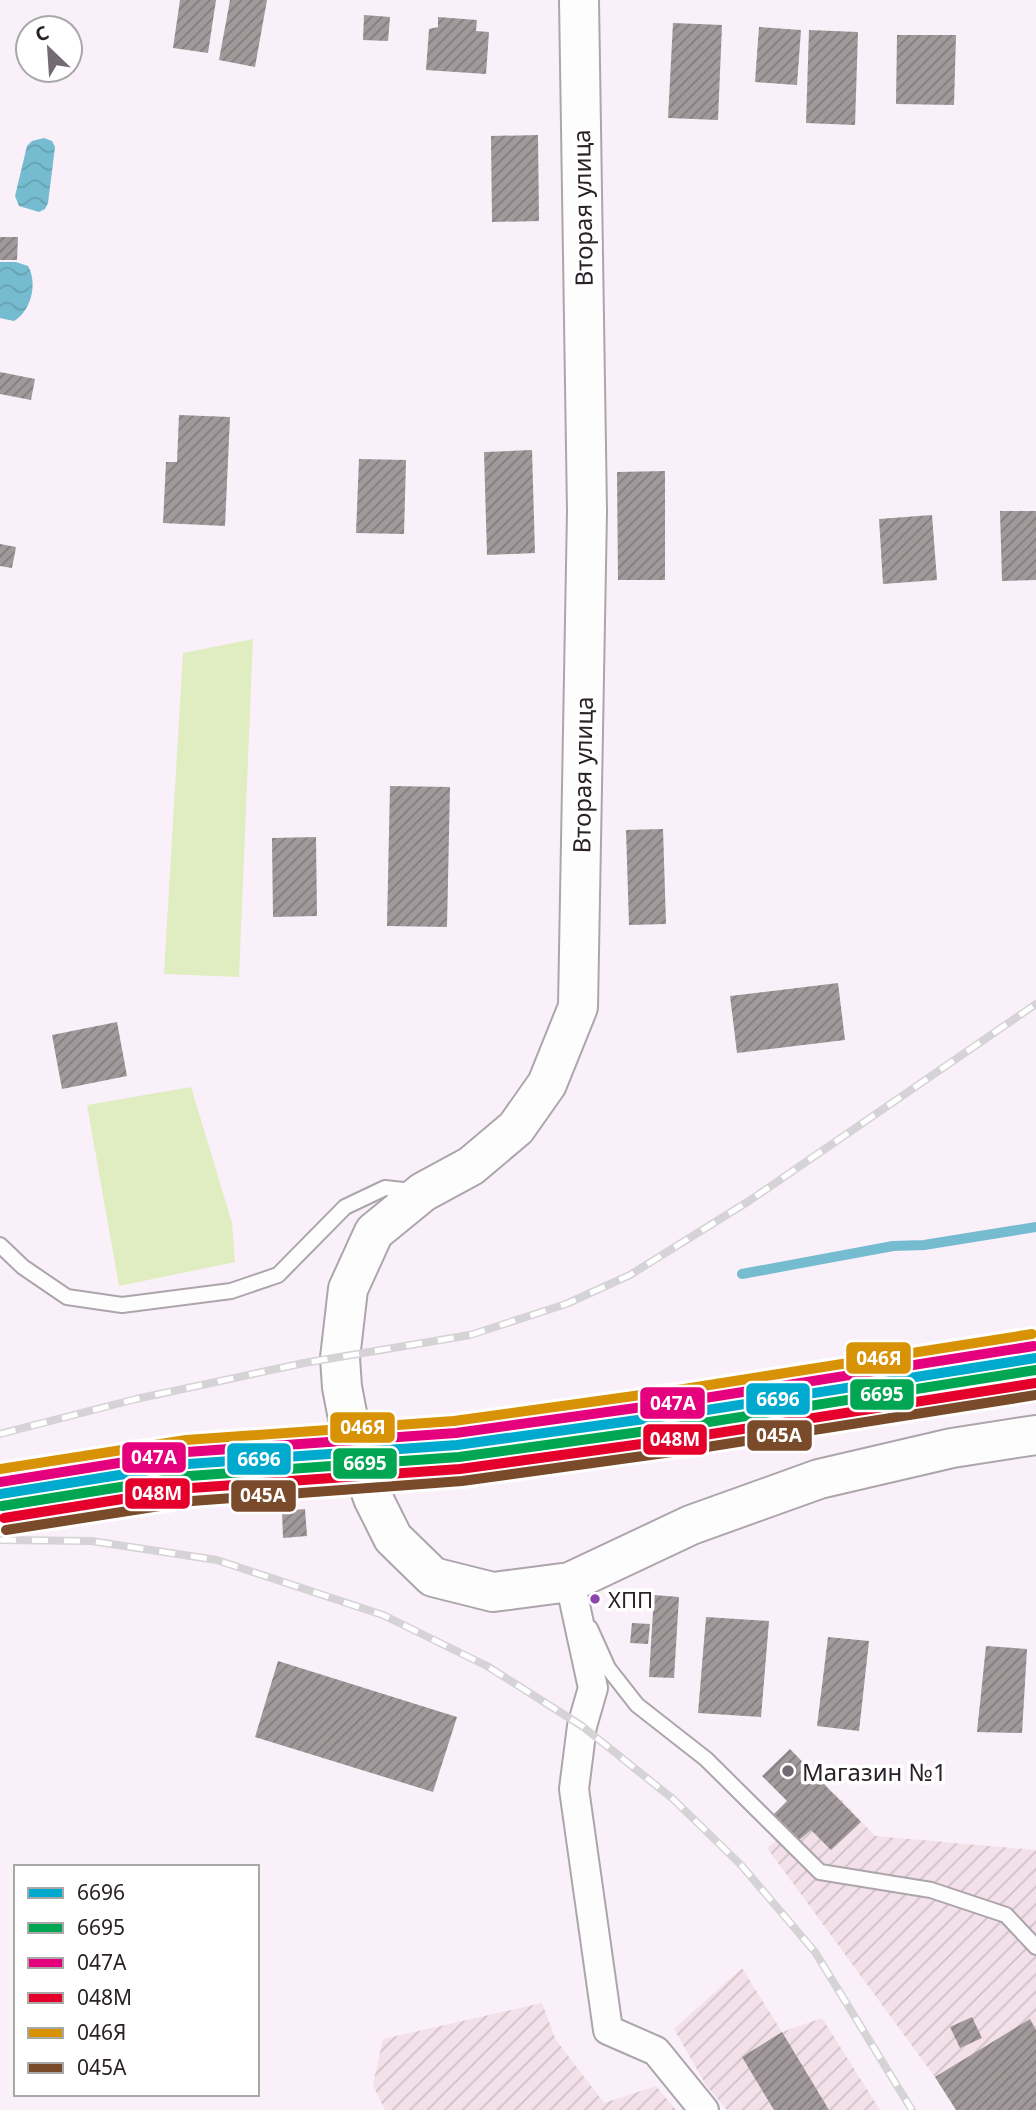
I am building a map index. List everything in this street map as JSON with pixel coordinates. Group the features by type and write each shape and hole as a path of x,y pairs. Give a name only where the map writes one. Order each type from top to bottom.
{"street":[{"name":"Вторая улица","path":"579,0 587,511 578,1007 547,1084 516,1128 471,1166 423,1192 374,1232 348,1289 340,1358 347,1413 357,1454 373,1498 393,1538 433,1577 493,1592 570,1583 691,1525 819,1479 952,1448 1036,1435"},
{"path":"570,1583 593,1688 582,1726 574,1789 608,2030 656,2051 704,2110"}],"lane":[{"path":"0,1245 23,1267 67,1297 122,1305 231,1291 278,1275 345,1207 385,1188 423,1192"},
{"path":"570,1583 608,1668 637,1705 706,1759 820,1872 931,1890 1006,1915 1036,1947"}],"shaded area":[{"path":"835,1793 875,1836 1036,1850 1036,2110 956,2110 935,2077 767,1848"},
{"path":"742,1968 782,2032 822,2018 880,2110 727,2110 706,2085 674,2029"},
{"path":"542,2003 556,2040 604,2103 656,2086 676,2110 385,2110 373,2085 383,2039"}],"green space":[{"path":"253,639 239,977 164,974 183,653"},
{"path":"191,1087 232,1223 235,1262 119,1286 87,1105"}],"water":[{"path":"44,138 52,141 55,147 48,203 45,209 39,212 19,206 15,196 27,146 32,141"},
{"path":"0,262 16,262 28,266 31,273 29,304 14,321 0,318"}],"building":[{"path":"180,0 216,0 208,53 173,48"},
{"path":"230,0 267,0 255,67 219,60"},
{"path":"364,15 390,17 388,41 363,40"},
{"path":"438,17 477,20 476,31 489,32 486,74 426,70 429,29 438,27"},
{"path":"673,23 722,25 718,120 668,118"},
{"path":"759,27 801,30 797,85 755,82"},
{"path":"809,30 858,32 855,125 806,123"},
{"path":"897,35 956,35 954,105 896,104"},
{"path":"538,135 539,221 492,222 491,136"},
{"path":"0,237 18,237 17,260 0,260"},
{"path":"0,372 35,379 31,400 0,394"},
{"path":"179,415 230,417 225,526 163,523 166,462 177,462"},
{"path":"532,450 535,553 487,555 484,452"},
{"path":"359,459 406,460 404,534 356,533"},
{"path":"665,471 665,580 618,580 617,472"},
{"path":"1000,511 1036,511 1036,580 1002,581"},
{"path":"932,515 937,580 883,584 879,519"},
{"path":"0,544 16,547 12,568 0,566"},
{"path":"390,786 450,787 447,927 387,926"},
{"path":"663,829 666,924 629,925 626,830"},
{"path":"316,837 317,916 273,917 272,838"},
{"path":"838,983 845,1040 737,1053 730,996"},
{"path":"117,1022 127,1076 62,1089 52,1035"},
{"path":"305,1509 307,1536 283,1538 282,1511"},
{"path":"654,1595 679,1597 674,1678 649,1677"},
{"path":"706,1617 769,1621 761,1717 698,1713"},
{"path":"632,1623 650,1624 648,1644 630,1643"},
{"path":"828,1637 869,1641 859,1731 817,1726"},
{"path":"986,1646 1027,1649 1022,1733 977,1732"},
{"path":"278,1661 457,1717 433,1792 255,1737"},
{"path":"790,1749 861,1822 831,1850 811,1830 798,1841 773,1815 787,1801 762,1776"},
{"path":"972,2017 982,2038 960,2048 950,2027"},
{"path":"1030,2019 1036,2030 1036,2110 956,2110 935,2077"},
{"path":"782,2032 829,2110 774,2110 742,2057"}],"waterway":[{"path":"742,1274 893,1246 924,1245 1036,1227"}],"railway":[{"path":"0,1434 136,1399 304,1363 470,1335 566,1304 630,1275 749,1201 1036,1004"},
{"path":"0,1540 91,1541 217,1560 383,1615 487,1666 582,1726 673,1799 741,1865 815,1952 912,2110"}],"transit line":[{"name":"046Я","path":"0,1469 186,1440 454,1421 684,1389 1032,1334"},
{"name":"047А","path":"0,1482 187,1452 456,1433 686,1401 1034,1346"},
{"name":"6696","path":"0,1494 188,1464 457,1445 688,1413 1036,1358"},
{"name":"6695","path":"2,1506 189,1476 459,1457 690,1425 1036,1370"},
{"name":"048М","path":"4,1518 191,1488 460,1469 692,1437 1036,1383"},
{"name":"045А","path":"6,1530 192,1501 462,1481 694,1449 1036,1395"}],"place":[{"name":"ХПП","path":"595,1599"},
{"name":"Магазин №1","path":"788,1771"}]}
